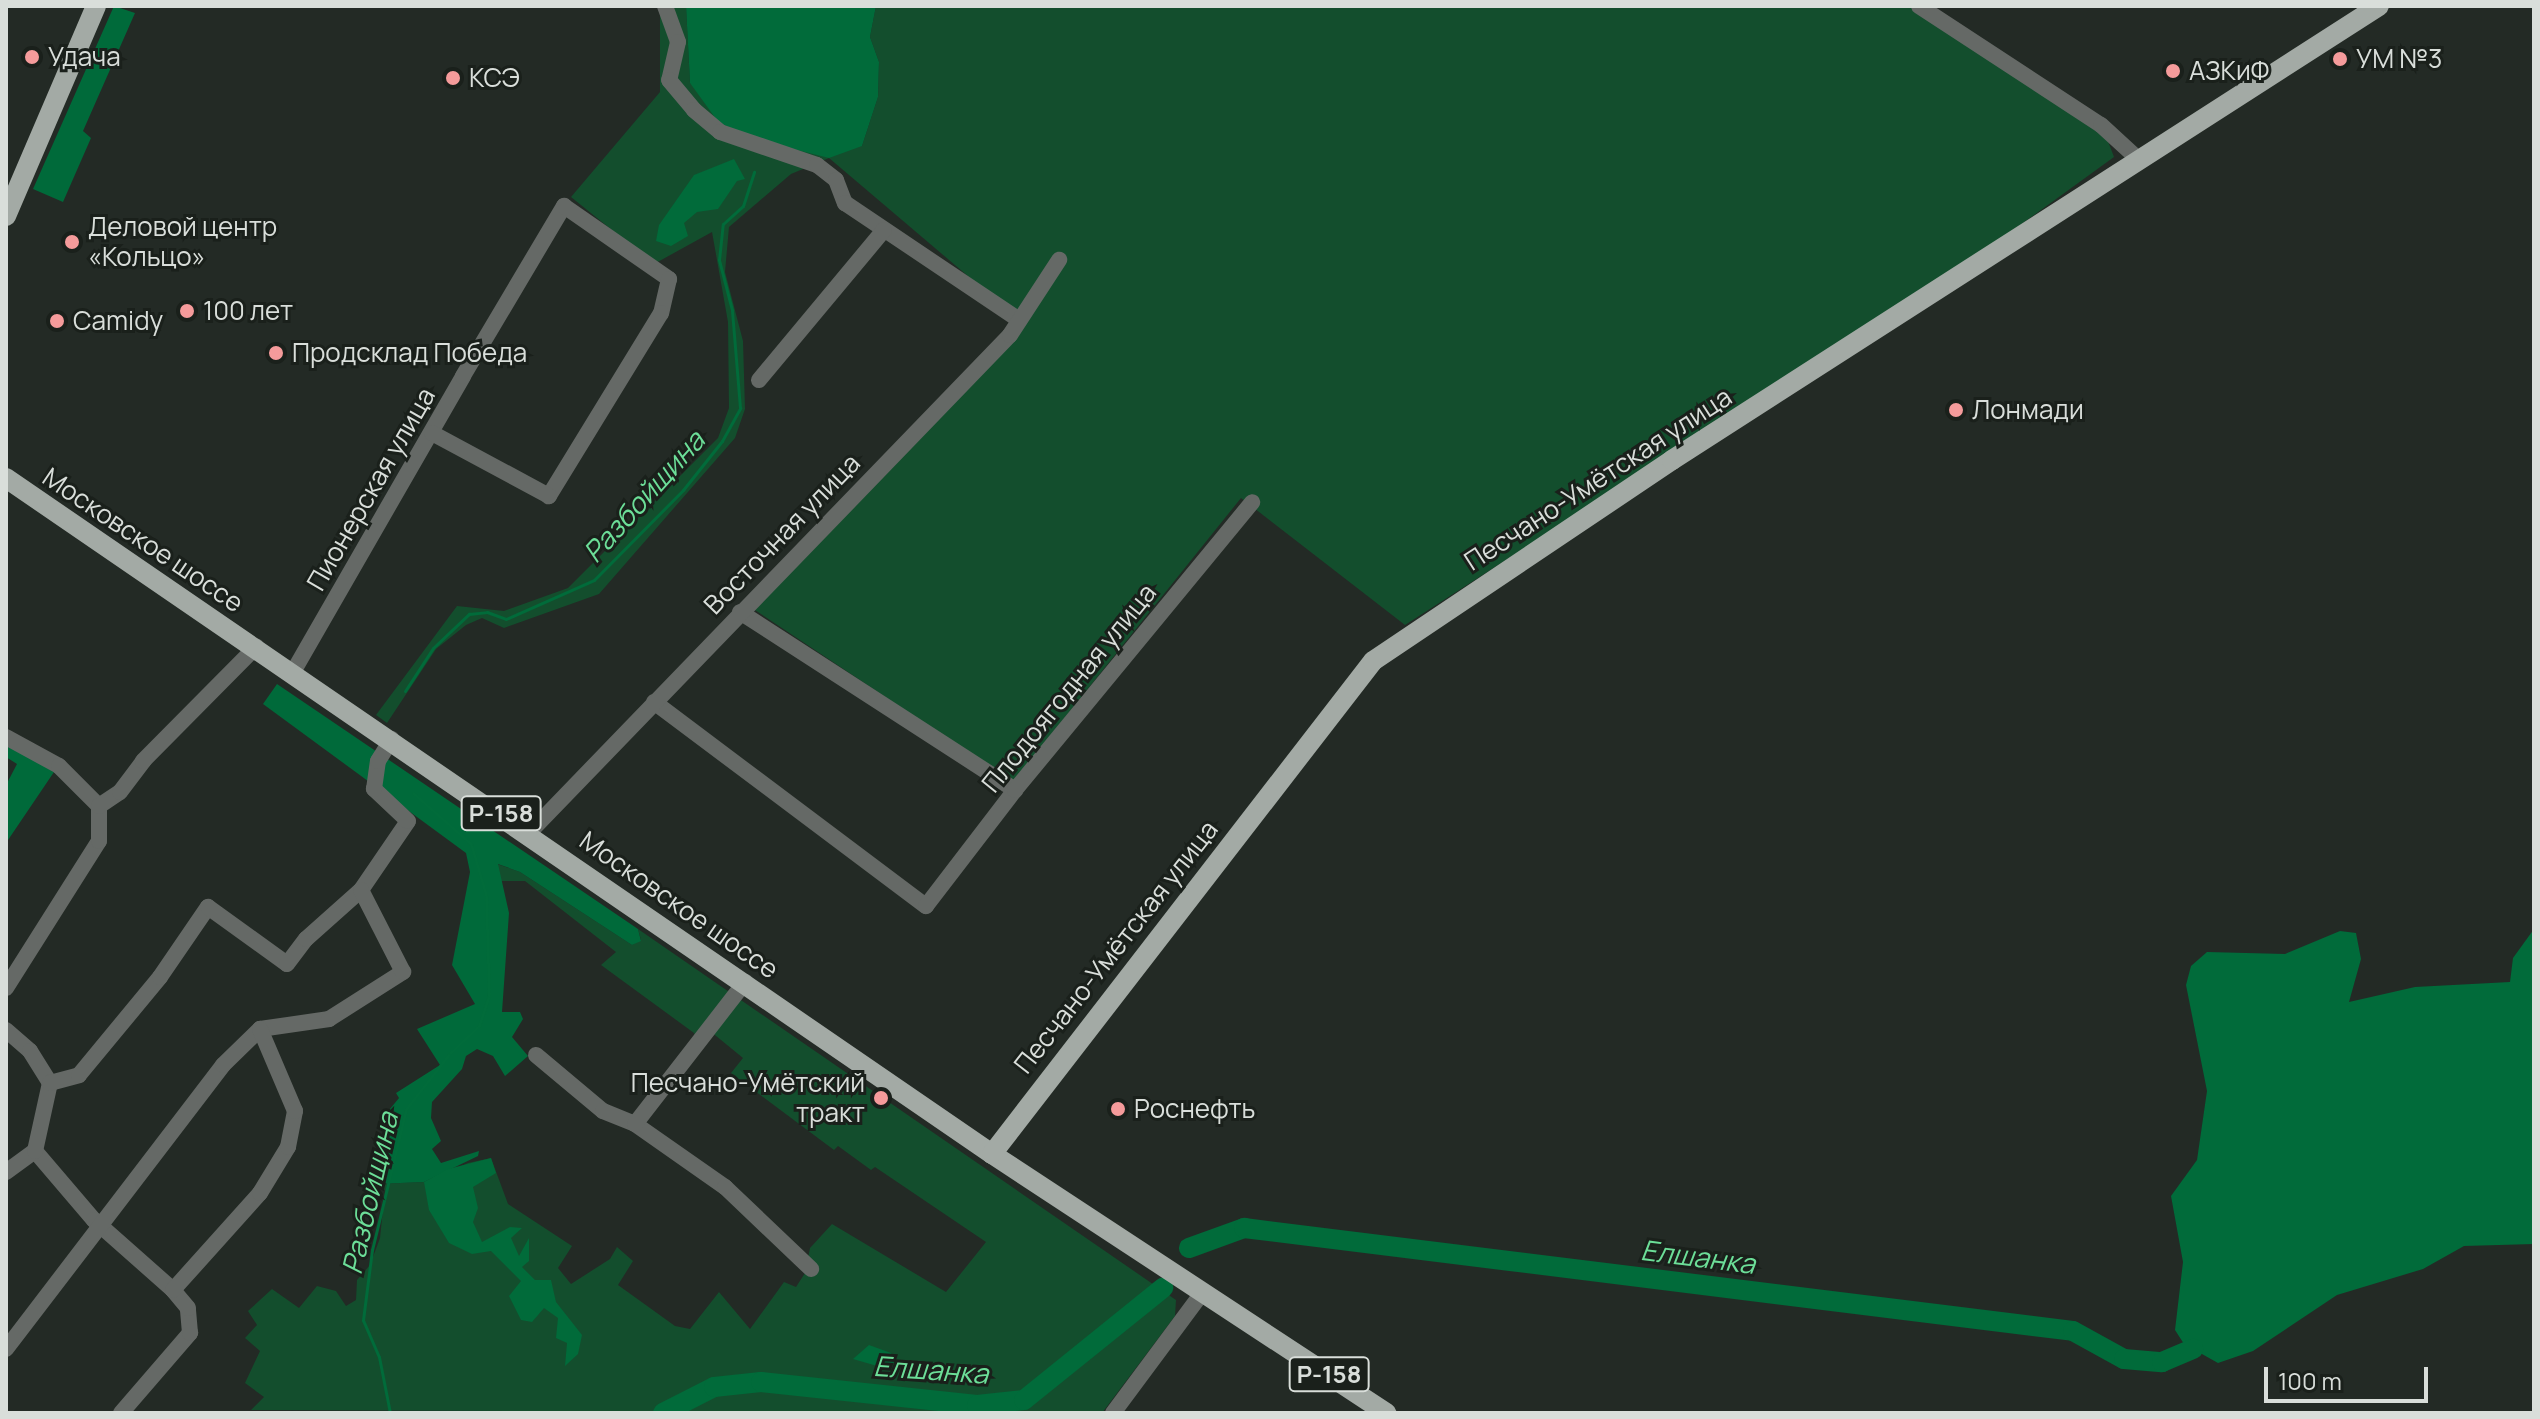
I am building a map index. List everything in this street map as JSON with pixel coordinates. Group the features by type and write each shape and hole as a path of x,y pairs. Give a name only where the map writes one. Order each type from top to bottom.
{"main road":[{"path":"6,216 96,6"},
{"name":"Песчано-Умётская улица","path":"992,1154 1373,661 1405,634 2137,158 2379,6"},
{"name":"Московское шоссе","path":"6,478 392,739 992,1154 1197,1288"},
{"name":"Р-158","path":"1197,1288 1386,1413"}],"street":[{"path":"665,6 678,42 669,80 694,110 720,132 817,165 836,180 845,203 1019,320"},
{"path":"1919,6 2101,125 2137,158"},
{"name":"Пионерская улица","path":"293,672 564,206 669,279 661,313 549,496 432,433"},
{"path":"759,380 884,230"},
{"name":"Восточная улица","path":"529,833 1019,320 1059,260"},
{"name":"Плодоягодная улица","path":"654,702 926,906 1015,790 1252,502"},
{"path":"740,612 1015,790"},
{"path":"99,806 120,792 143,761 256,647"},
{"path":"6,737 59,766 99,806 99,841 6,988"},
{"path":"50,1083 79,1075 160,977 208,907 287,964 306,939 361,890 408,821 374,789 378,761 392,739"},
{"path":"6,1349 223,1065 260,1029 329,1019 403,972 361,890"},
{"path":"635,1124 745,982"},
{"path":"173,1290 260,1193 295,1129 287,1088 260,1029"},
{"path":"6,1030 30,1051 50,1083 35,1151 6,1172"},
{"path":"536,1055 603,1111 635,1124 725,1187 811,1269"},
{"path":"35,1151 50,1174 99,1224 173,1290 188,1308 190,1333 121,1413"},
{"path":"1113,1413 1197,1288"}],"shaded area":[{"path":"114,6 135,13 83,131 91,138 63,202 33,189"},
{"path":"660,6 686,6 690,83 862,146 878,97 879,62 870,37 876,6 1925,6 2100,120 2114,157 1969,262 1405,625 1241,498 1013,782 755,610 1022,322 829,158 791,174 729,227 725,272 743,341 745,409 735,438 599,594 504,628 482,618 466,625 436,649 387,723 376,715 457,606 504,611 568,588 718,438 729,408 728,322 712,232 654,264 571,197 660,92"},
{"path":"686,6 876,6 870,37 879,62 878,97 862,146 829,158 765,142 719,123 690,83"},
{"path":"734,159 745,179 737,181 718,209 697,212 684,223 688,236 671,246 656,241 659,225 694,175"},
{"path":"277,684 638,929 641,941 632,945 520,872 498,864 509,913 502,1012 520,1012 523,1019 512,1037 528,1056 505,1076 493,1056 477,1049 466,1056 462,1069 432,1102 431,1118 441,1141 432,1149 441,1163 479,1151 478,1156 424,1182 377,1184 381,1170 374,1164 390,1121 385,1115 399,1098 396,1093 440,1065 417,1029 475,1004 452,965 470,872 466,853 263,704"},
{"path":"6,744 54,772 6,843 6,785 17,764 6,757"},
{"path":"497,864 520,872 632,945 641,940 638,929 1176,1300 1175,1316 1102,1413 251,1410 264,1397 245,1383 260,1351 245,1338 257,1325 248,1311 272,1289 299,1308 317,1286 336,1291 346,1306 356,1300 357,1280 370,1265 380,1238 385,1190 377,1184 424,1182 468,1163 491,1158 508,1204 572,1246 558,1268 571,1284 610,1259 617,1247 633,1261 618,1285 675,1326 690,1329 719,1292 750,1329 784,1282 796,1287 805,1273 810,1248 832,1224 946,1292 986,1242 875,1167 871,1170 838,1146 834,1150 731,1073 743,1058 710,1031 699,1044 694,1033 601,965 616,952 525,881 501,881"},
{"path":"2534,929 2534,1244 2464,1246 2423,1269 2337,1295 2253,1351 2218,1363 2184,1344 2175,1330 2183,1262 2171,1196 2197,1160 2207,1091 2186,985 2191,966 2207,952 2285,954 2340,931 2356,933 2361,959 2349,1002 2415,987 2510,982 2513,958"},
{"path":"491,1158 496,1173 473,1187 478,1208 473,1222 482,1242 510,1227 522,1228 511,1238 519,1256 529,1238 529,1261 522,1267 535,1280 551,1280 556,1302 582,1335 578,1354 565,1366 567,1343 556,1338 558,1318 544,1308 532,1322 521,1320 509,1296 521,1281 491,1251 472,1254 449,1243 429,1210 424,1182 448,1169"},
{"path":"869,1345 891,1353 896,1361 884,1368 853,1359"}],"waterway":[{"name":"Разбойщина","path":"405,691 433,648 469,614 487,612 506,619 594,580 683,490 722,441 740,408 732,310 719,260 723,224 743,206 754,172"},
{"name":"Разбойщина","path":"390,1413 379,1357 363,1320 372,1250 406,1109 450,1053 479,1026 489,996 486,895 471,844 413,793"},
{"name":"Елшанка","path":"1189,1248 1244,1228 2073,1331 2124,1359 2162,1362 2193,1349"},
{"name":"Елшанка","path":"663,1413 714,1387 761,1382 977,1405 1024,1400 1163,1288"}],"place":[{"name":"Удача","path":"32,57"},
{"name":"УМ №3","path":"2340,59"},
{"name":"АЗКиФ","path":"2173,71"},
{"name":"КСЭ","path":"453,78"},
{"name":"Деловой центр «Кольцо»","path":"72,242"},
{"name":"100 лет","path":"187,311"},
{"name":"Camidy","path":"57,321"},
{"name":"Продсклад Победа","path":"276,353"},
{"name":"Лонмади","path":"1956,410"},
{"name":"Песчано-Умётский тракт","path":"881,1098"},
{"name":"Роснефть","path":"1118,1109"}]}
